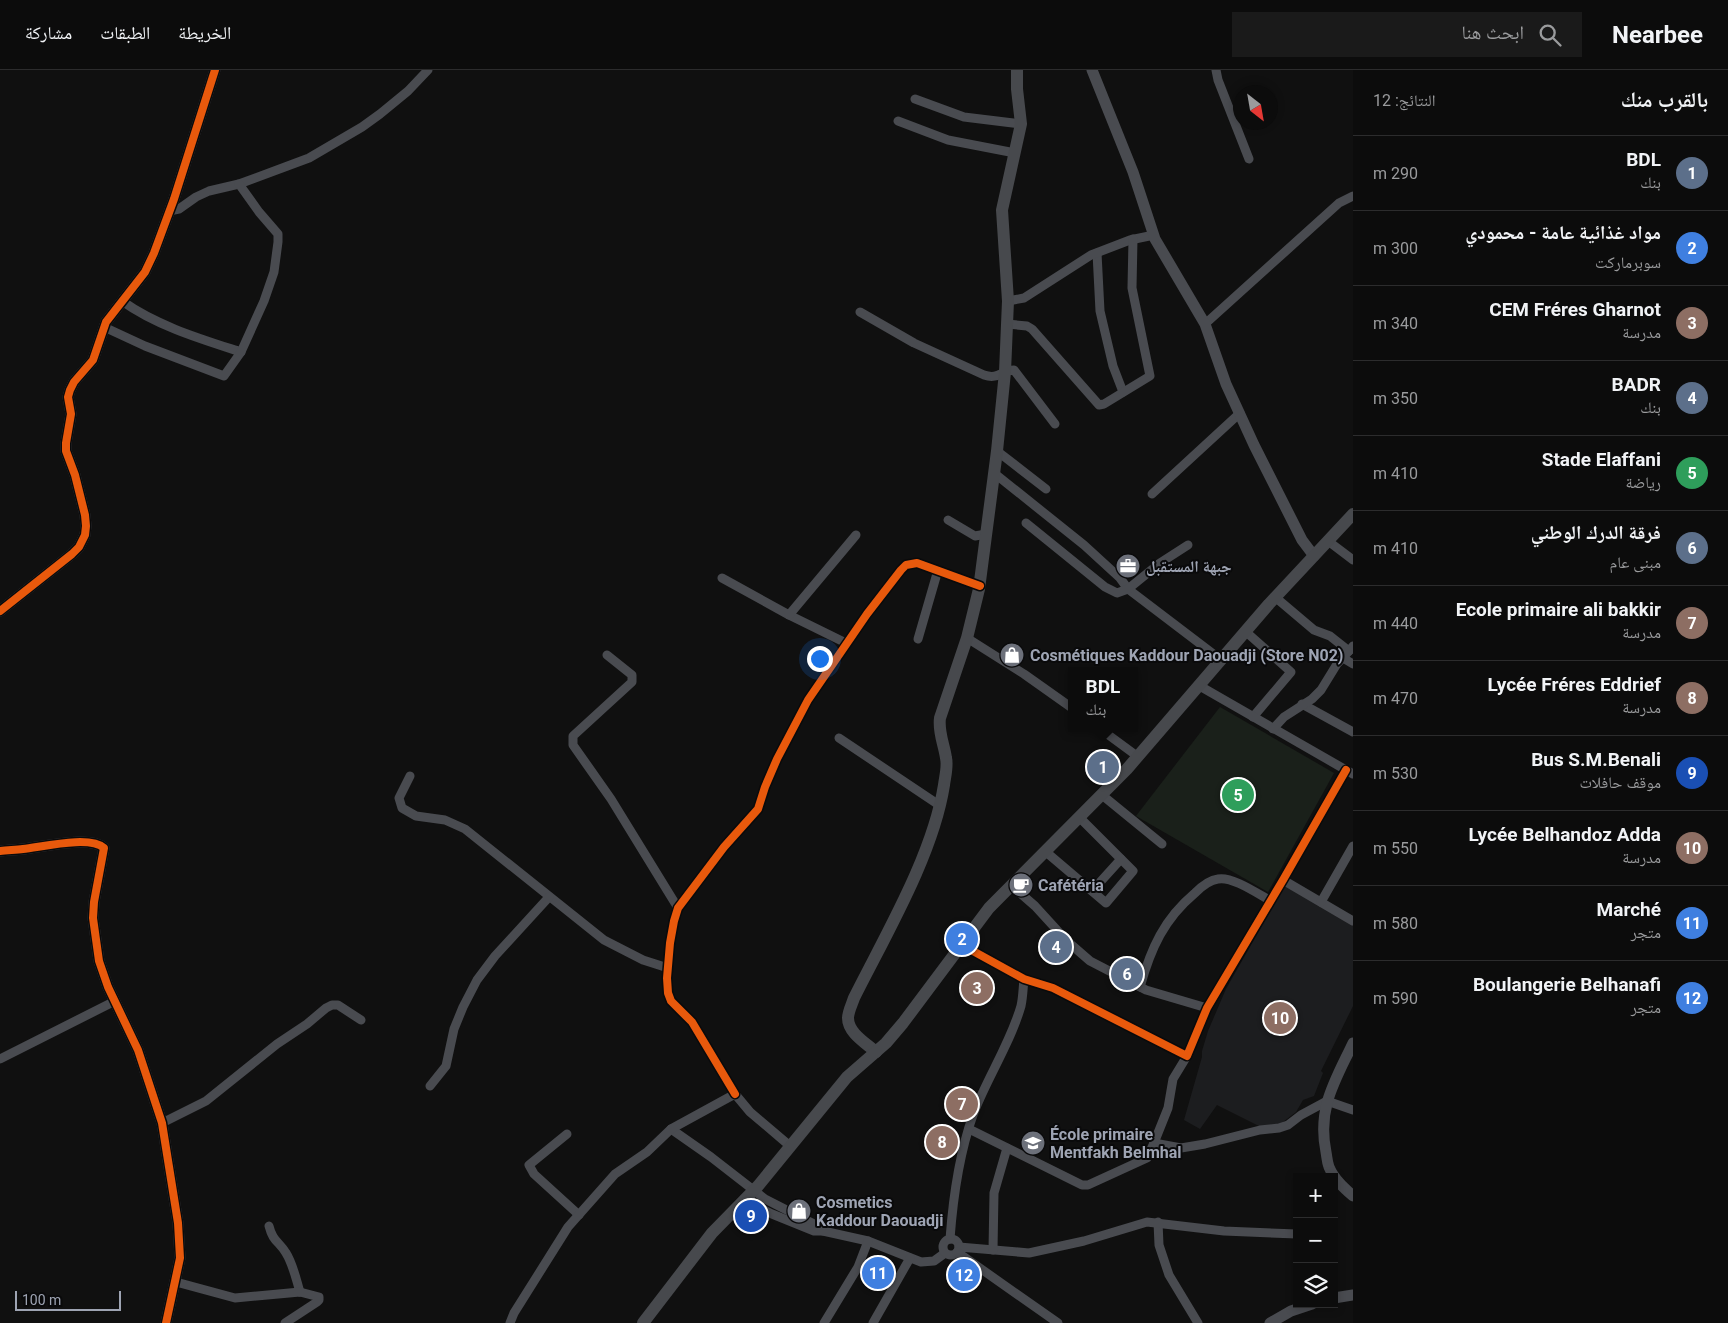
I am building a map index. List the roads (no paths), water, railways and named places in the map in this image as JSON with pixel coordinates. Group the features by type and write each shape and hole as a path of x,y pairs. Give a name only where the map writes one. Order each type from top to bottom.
{"main road":[{"path":"876,1052 854,1032 850,1026 848,1016 854,998 923,857 939,805 944,786 947,760 939,726 967,638 980,586 1005,372 1008,301 1002,210 1021,124 1017,70"},
{"path":"643,1323 712,1233 750,1194 847,1077 886,1043 903,1023 990,908 1080,818 1138,756 1275,597 1353,514"}],"street":[{"path":"0,611 72,554 85,535 85,515 75,475 66,451 72,414 68,397 74,382 93,360 104,327 145,272 154,253 215,70"},
{"path":"169,211 179,209 196,197 209,191 239,184 309,158 362,128 399,100 428,70"},
{"path":"1092,70 1133,172 1154,235 1205,324 1226,384 1302,540 1314,556"},
{"path":"1216,70 1218,80 1249,159"},
{"path":"915,99 964,117 1021,124"},
{"path":"898,121 948,140 1015,153"},
{"path":"104,327 145,346 224,376 241,352 264,301 274,272 278,242 278,234 239,184"},
{"path":"1205,324 1339,202 1353,196"},
{"path":"1008,301 1024,298 1074,265 1097,253 1133,239 1154,235"},
{"path":"1007,324 1027,326 1032,329 1099,405 1150,376 1132,288 1133,239"},
{"path":"1097,253 1100,311 1113,366 1123,392"},
{"path":"122,301 178,330 241,352"},
{"path":"860,312 914,343 984,375 994,377 1011,370 1018,373 1055,424"},
{"path":"1152,494 1240,413"},
{"path":"997,451 1046,489"},
{"path":"994,472 1084,545 1120,578 1128,589 1220,659"},
{"path":"948,520 975,536 986,534"},
{"path":"1026,523 1112,592 1121,592 1128,589 1160,562 1188,544"},
{"path":"789,615 856,536"},
{"path":"1328,541 1353,560"},
{"path":"790,1146 750,1112 736,1094 692,1022 671,1001 668,993 667,978 670,943 678,908 724,847 758,809 765,787 794,724 846,643 906,565 917,563 980,586"},
{"path":"918,639 938,570"},
{"path":"722,578 789,615 846,643"},
{"path":"1275,597 1314,630 1330,636 1348,652 1353,664"},
{"path":"1245,631 1291,672 1253,717"},
{"path":"967,638 1024,674 1068,705"},
{"path":"1273,729 1284,718 1312,699 1321,690 1348,652"},
{"path":"607,655 632,675 632,682 573,736 573,745 611,799 678,908"},
{"path":"969,1129 1082,1184 1088,1185 1147,1158 1168,1108 1173,1079 1187,1056 1207,1008 1349,772 1198,685"},
{"path":"1302,704 1353,732"},
{"path":"1105,732 1138,756"},
{"path":"839,738 939,805"},
{"path":"410,776 399,798 402,808 416,816 445,820 465,829 604,940 643,960 668,968"},
{"path":"1102,795 1162,844"},
{"path":"1046,852 1106,903 1133,871 1080,818"},
{"path":"0,851 62,844 96,843 104,848 95,890 93,918 99,961 138,1050 162,1123 178,1223 180,1258 166,1323"},
{"path":"1320,902 1353,846"},
{"path":"1092,891 1121,859"},
{"path":"1140,987 1148,959 1160,934 1180,906 1204,885 1218,878 1234,881 1271,900"},
{"path":"1283,880 1353,921"},
{"path":"1012,886 1035,906 1067,941 1090,961 1140,987 1207,1008"},
{"path":"430,1086 446,1066 454,1029 477,980 494,956 549,897"},
{"path":"962,945 1024,979 1053,988 1187,1056"},
{"path":"950,1239 958,1178 973,1114 1007,1042 1021,1006 1024,979"},
{"path":"0,1058 115,1001"},
{"path":"162,1123 206,1101 277,1044 307,1024 326,1008 338,1005 361,1020"},
{"path":"1353,1043 1327,1101 1324,1114 1324,1141 1329,1167 1338,1181 1353,1196"},
{"path":"510,1323 514,1313 568,1227 615,1174 647,1152 670,1129 736,1094"},
{"path":"1154,1143 1181,1148 1260,1130 1279,1128 1327,1101 1353,1110"},
{"path":"670,1129 711,1157 750,1194 765,1199 816,1225 823,1231 868,1241 921,1262 934,1261 945,1253"},
{"path":"567,1134 529,1165 534,1174 579,1215"},
{"path":"993,1250 994,1193 1007,1148"},
{"path":"945,1253 952,1255 958,1250 993,1250 1029,1254 1084,1241 1148,1222 1204,1230 1293,1234"},
{"path":"1158,1222 1159,1246 1169,1275 1198,1323"},
{"path":"269,1226 272,1236 285,1250 289,1258 300,1292"},
{"path":"945,1253 942,1246 945,1241 955,1240 958,1250 1058,1323"},
{"path":"824,1323 858,1267 868,1241"},
{"path":"873,1323 910,1258"},
{"path":"176,1282 236,1298 300,1292 319,1297 319,1300 286,1323"},
{"path":"1338,1297 1353,1295"},
{"path":"1270,1323 1300,1308"},
{"path":"1042,1323 1046,1314"}],"place":[{"name":"جبهة المستقبل","path":"1128,566"},
{"name":"Cosmétiques Kaddour Daouadji (Store N02)","path":"1012,655"},
{"name":"BDL","path":"1103,767"},
{"name":"Stade Elaffani","path":"1238,795"},
{"name":"Cafétéria","path":"1021,885"},
{"name":"مواد غذائية عامة - محمودي","path":"962,939"},
{"name":"BADR","path":"1056,947"},
{"name":"فرقة الدرك الوطني","path":"1127,974"},
{"name":"CEM Fréres Gharnot","path":"977,988"},
{"name":"Lycée Belhandoz Adda","path":"1280,1018"},
{"name":"Ecole primaire ali bakkir","path":"962,1104"},
{"name":"Lycée Fréres Eddrief","path":"942,1142"},
{"name":"École primaire Mentfakh Belmhal","path":"1033,1143"},
{"name":"Cosmetics Kaddour Daouadji","path":"799,1211"},
{"name":"Bus S.M.Benali","path":"751,1216"},
{"name":"Marché","path":"878,1273"},
{"name":"Boulangerie Belhanafi","path":"964,1275"}]}
